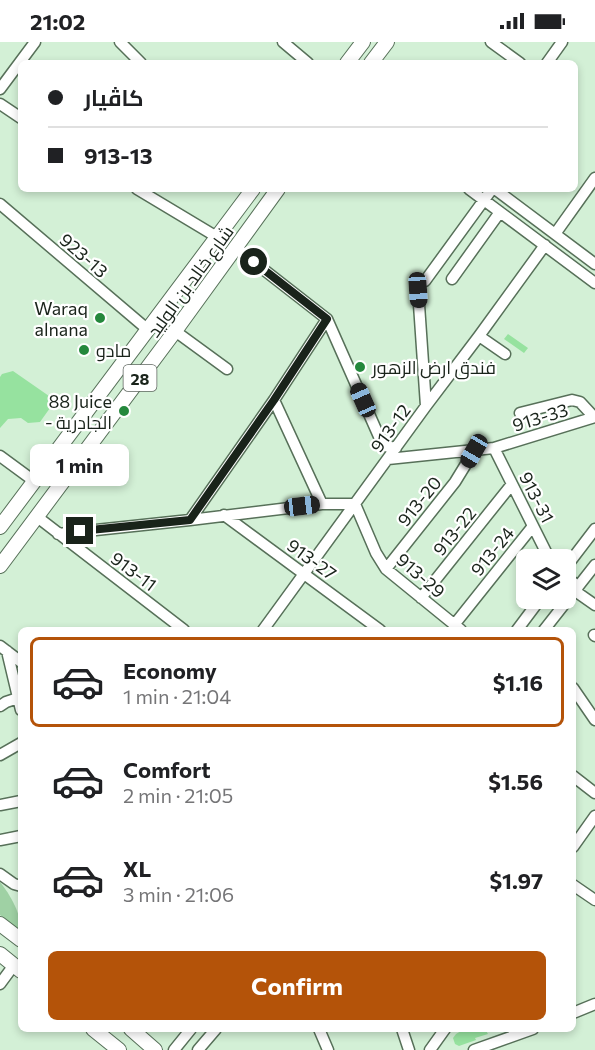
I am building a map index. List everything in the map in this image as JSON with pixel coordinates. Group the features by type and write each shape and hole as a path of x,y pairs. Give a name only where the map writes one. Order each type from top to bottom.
{"main road":[{"path":"349,60 363,42"},
{"path":"373,60 387,42"},
{"name":"شارع خالد بن الوليد","path":"0,527 251,192"},
{"name":"شارع خالد بن الوليد","path":"0,566 175,332 276,192"},
{"path":"0,924 18,938"},
{"path":"0,954 18,968"},
{"path":"97,1032 119,1050"},
{"path":"134,1032 155,1050"}],"street":[{"path":"21,60 35,42"},
{"path":"120,42 134,60"},
{"path":"282,42 304,60"},
{"path":"491,42 516,60"},
{"path":"549,60 562,42"},
{"path":"0,88 18,64"},
{"path":"0,104 18,115"},
{"path":"555,234 595,178"},
{"path":"142,192 217,237"},
{"path":"473,192 595,283"},
{"path":"425,281 490,192"},
{"path":"497,192 595,264"},
{"name":"923-13","path":"0,204 147,329"},
{"path":"452,279 500,212"},
{"name":"913-12","path":"265,627 545,245"},
{"path":"236,248 327,319 381,441 385,446 396,448"},
{"path":"418,290 426,406"},
{"path":"190,520 274,400 327,319"},
{"path":"175,332 227,369"},
{"path":"480,336 505,354"},
{"path":"274,400 322,504"},
{"path":"520,413 572,400 579,402 594,417"},
{"name":"913-33","path":"388,459 494,448 594,417"},
{"name":"913-31","path":"494,448 544,549"},
{"name":"913-20","path":"386,569 455,482 474,451"},
{"path":"0,456 34,481"},
{"name":"913-22","path":"421,598 512,484"},
{"path":"58,534 322,504 355,504"},
{"name":"913-29","path":"355,504 376,554 386,569 457,627"},
{"name":"913-27","path":"224,515 376,627"},
{"name":"913-11","path":"36,516 180,627"},
{"name":"913-24","path":"457,627 533,526"},
{"path":"576,554 595,529"},
{"path":"546,627 595,565"},
{"path":"577,589 595,605"},
{"path":"519,627 533,609"},
{"path":"4,649 18,660"},
{"path":"0,706 18,698 4,649"},
{"path":"576,692 595,720"},
{"path":"0,755 18,745"},
{"path":"576,778 595,793"},
{"path":"0,805 18,802"},
{"path":"576,843 595,816"},
{"path":"0,840 18,837"},
{"path":"0,874 18,885"},
{"path":"576,887 595,900"},
{"path":"0,984 18,968"},
{"path":"576,1012 595,1004"},
{"path":"174,1050 189,1032"},
{"path":"198,1050 213,1032"},
{"path":"319,1032 328,1050"},
{"path":"403,1032 409,1050"},
{"path":"430,1050 444,1032"},
{"path":"474,1050 525,1032"},
{"path":"510,1038 516,1050"}],"green space":[{"path":"0,882 18,912 18,930 0,915"}],"building":[{"path":"508,334 528,348 524,353 504,339"},
{"path":"13,371 49,396 50,408 40,422 28,423 21,418 8,419 0,428 0,377 2,374"},
{"path":"487,1032 488,1034 459,1046 455,1044 453,1038 456,1034"}],"place":[{"name":"Waraq alnana","path":"100,318"},
{"name":"مادو","path":"84,350"},
{"name":"فندق ارض الزهور","path":"360,367"},
{"name":"88 Juice - الجادرية","path":"124,411"}],"route":[{"path":"80,531 190,520 274,400 327,319 254,262"}]}
